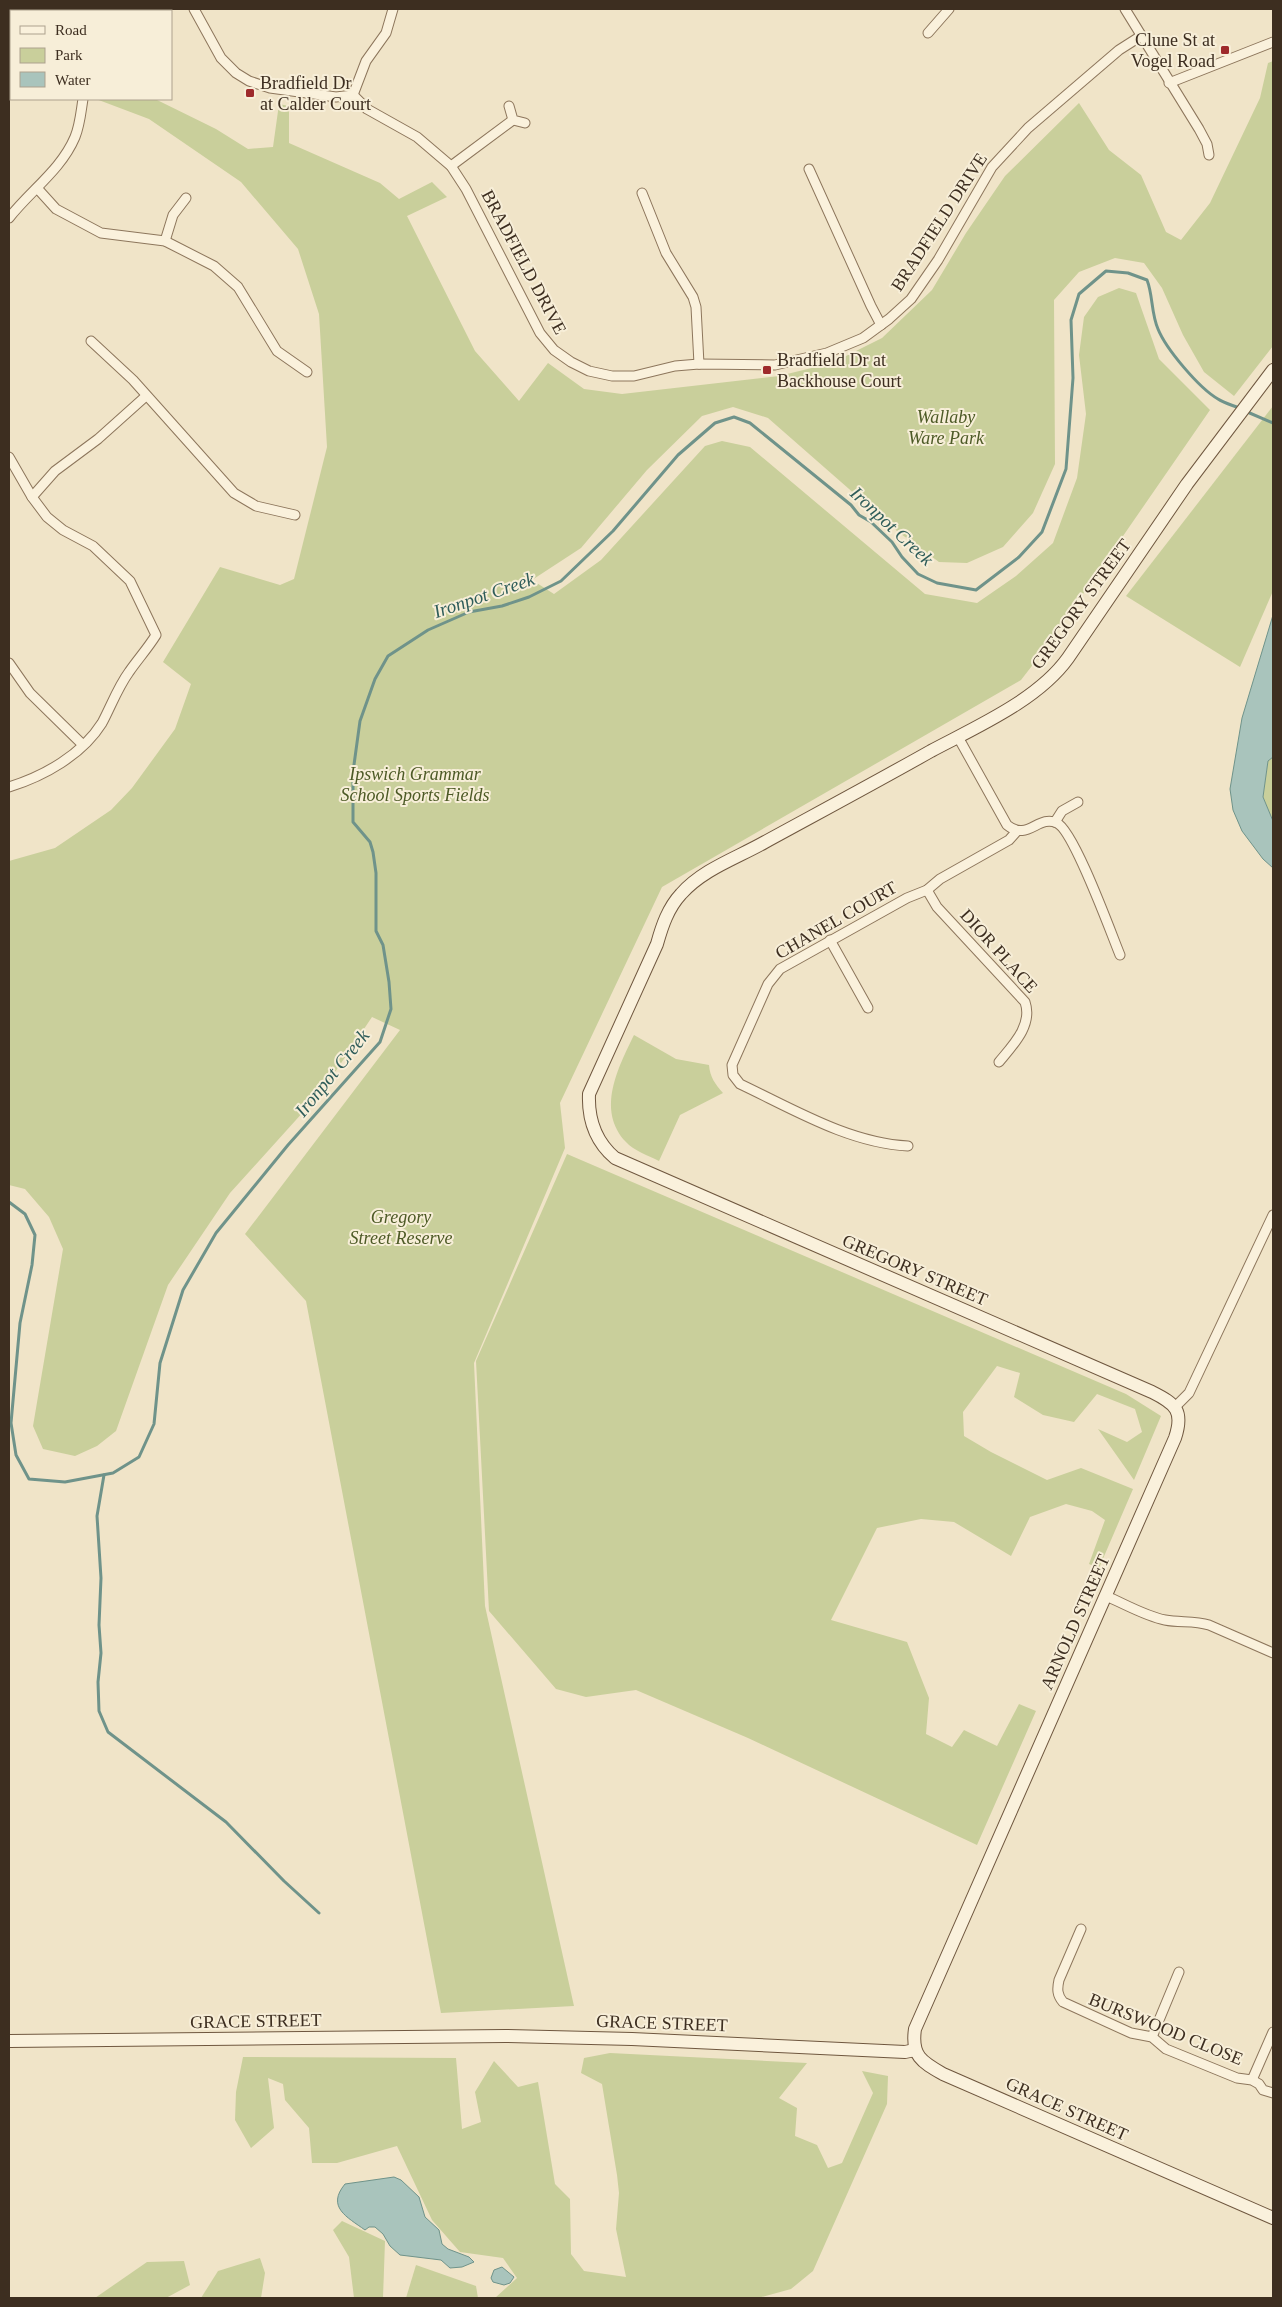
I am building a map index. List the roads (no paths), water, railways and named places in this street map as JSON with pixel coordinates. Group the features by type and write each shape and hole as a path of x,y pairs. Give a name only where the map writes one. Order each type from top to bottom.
{"main road":[{"name":"GREGORY STREET","path":"1175,1407 1152,1392 639,1167 612,1147 601,1128 596,1105 598,1075 656,944 687,898 746,852 958,737 1033,693 1059,671 1216,445 1273,370"},
{"name":"ARNOLD STREET","path":"915,2050 913,2042 915,2029 1176,1438 1179,1419 1175,1407"},
{"name":"GRACE STREET","path":"9,2041 505,2036 632,2039 905,2052 915,2050 918,2057 943,2074 1273,2218"}],"street":[{"path":"194,9 221,58 236,73 249,81 270,88 336,97 353,95 366,62 386,33 394,9"},
{"path":"928,33 949,9"},
{"path":"1125,9 1199,129 1207,144 1209,155"},
{"name":"BRADFIELD DRIVE","path":"353,95 367,109 417,137 450,166 466,189 540,333 557,353 589,371 612,376 634,376 675,366 699,364 775,365 827,353 863,338 911,299 938,260 992,167 1028,128 1120,50 1140,36"},
{"path":"1169,83 1273,42"},
{"path":"9,218 61,161 75,136 83,100"},
{"path":"508,106 512,120"},
{"path":"450,166 512,120 526,123"},
{"path":"809,169 881,325"},
{"path":"37,188 56,209 101,233 165,241 214,266 238,287 277,352 307,372"},
{"path":"642,193 666,253 695,302 699,364"},
{"path":"165,241 173,215 186,198"},
{"path":"91,341 133,380 234,493 256,506 295,515"},
{"path":"32,497 55,471 98,440 146,396"},
{"path":"9,456 32,497 47,517 63,530 93,546 130,581 156,635 145,653 129,672 101,725 84,745 48,770 9,787"},
{"path":"9,663 30,692 84,745"},
{"path":"958,737 1007,824 1017,831 1030,829 1044,821 1055,822 1066,831 1100,904 1120,955"},
{"path":"1055,822 1062,811 1078,802"},
{"name":"CHANEL COURT","path":"908,1146 884,1145 824,1124 740,1084 733,1075 732,1065 771,979 786,965 907,898 927,890 940,880 1009,840 1017,831"},
{"name":"DIOR PLACE","path":"927,890 936,907 1025,1002 1027,1008 1024,1025 1016,1041 999,1062"},
{"path":"830,940 868,1008"},
{"path":"1175,1407 1189,1393 1273,1215"},
{"path":"1106,1596 1159,1619 1175,1622 1199,1622 1209,1625 1273,1653"},
{"name":"BURSWOOD CLOSE","path":"1081,1929 1057,1989 1059,1998 1068,2006 1131,2033 1152,2037 1166,2049 1237,2078 1252,2080 1264,2090 1273,2093"},
{"path":"1152,2037 1179,1972"},
{"path":"1252,2080 1273,2032"}],"water":[{"path":"1273,615 1273,757 1268,761 1263,797 1273,821 1273,868 1263,859 1242,831 1233,810 1230,789 1242,718"},
{"path":"394,2177 401,2180 419,2197 425,2217 439,2230 442,2244 448,2249 469,2257 474,2262 462,2267 450,2268 441,2260 400,2255 375,2227 369,2227 365,2230 341,2211 338,2199 345,2184"},
{"path":"502,2267 514,2277 510,2283 504,2285 493,2282 491,2278 494,2270"}],"waterway":[{"name":"Ironpot Creek","path":"9,1202 25,1214 35,1235 32,1265 20,1323 11,1423 16,1455 29,1479 65,1482 113,1473 139,1457 154,1424 160,1363 183,1290 216,1233 288,1145 380,1042 391,1009 389,982 383,945 376,931 376,873 373,852 370,842 353,822 353,772 360,721 375,679 388,656 428,630 469,612 502,606 529,597 561,581 613,531 678,455 715,423 734,417 750,423 851,505 859,515 871,522 892,542 902,557 918,574 937,583 976,590 1019,557 1042,532 1066,469 1073,378 1071,320 1079,294 1106,271 1128,273 1147,280 1158,329 1175,357 1210,394 1223,402 1239,408"},
{"name":"Ironpot Creek","path":"1245,411 1273,423"},
{"path":"104,1475 97,1516 101,1578 99,1625 101,1653 98,1682 99,1711 108,1732 226,1822 284,1881 319,1913"}],"place":[{"name":"Clune St at Vogel Road","path":"1225,50"},
{"name":"Bradfield Dr at Calder Court","path":"250,93"},
{"name":"Bradfield Dr at Backhouse Court","path":"767,370"}],"park label":[{"name":"Wallaby Ware Park","path":"946,427"},
{"name":"Ipswich Grammar School Sports Fields","path":"415,784"},
{"name":"Gregory Street Reserve","path":"401,1227"}]}
